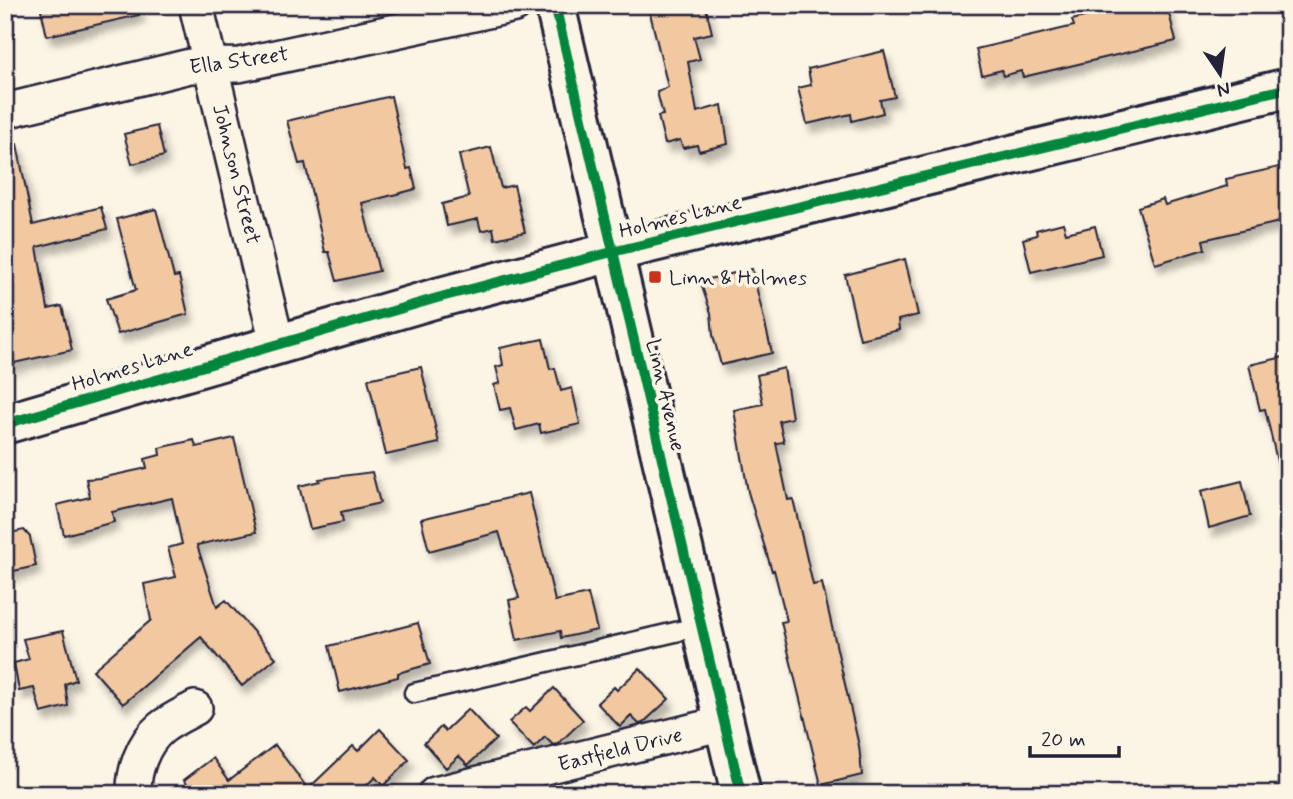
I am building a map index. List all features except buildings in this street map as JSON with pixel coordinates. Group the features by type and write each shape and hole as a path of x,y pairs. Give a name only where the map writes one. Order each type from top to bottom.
{"street":[{"name":"Johnson Street","path":"197,5 277,343"},
{"name":"Ella Street","path":"5,111 190,66 239,65 515,5"},
{"name":"Linn Avenue","path":"555,5 741,794"},
{"name":"Holmes Lane","path":"5,424 277,343 612,252 1288,88"},
{"path":"134,794 133,779 144,750 161,729 195,708"},
{"name":"Eastfield Drive","path":"435,794 724,723"}],"lane":[{"path":"414,693 701,626"}],"cycle path":[{"path":"555,5 741,794"},
{"path":"5,424 437,298 612,252 1288,88"}],"place":[{"name":"Linn & Holmes","path":"655,277"}]}
